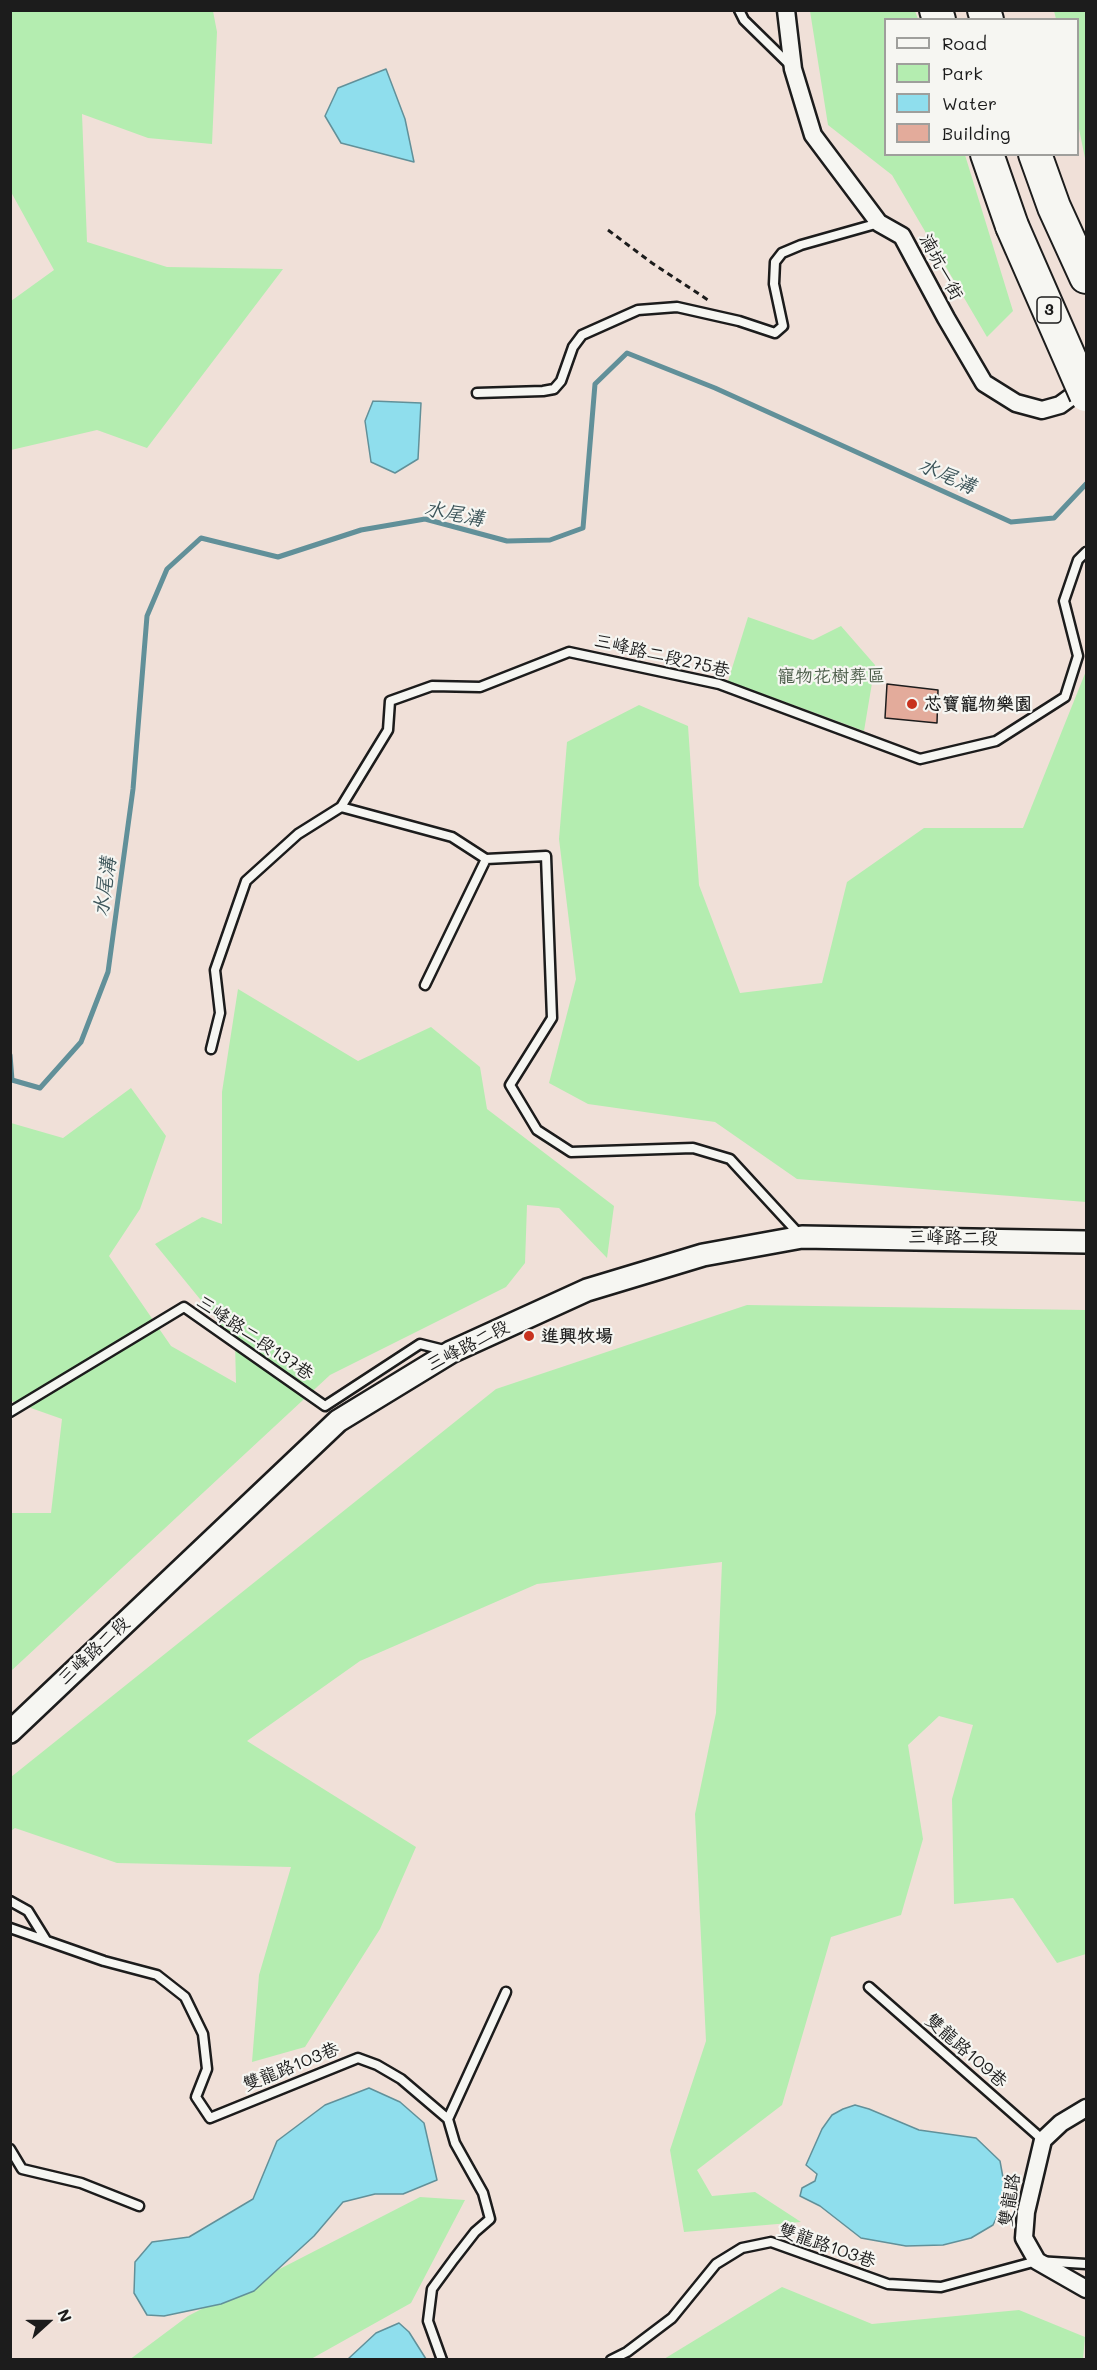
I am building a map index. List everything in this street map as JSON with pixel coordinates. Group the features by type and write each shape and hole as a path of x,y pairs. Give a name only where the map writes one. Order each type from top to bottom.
{"highway":[{"name":"3","path":"988,156 1012,226 1086,395"},
{"path":"1036,156 1054,207 1086,277"}],"street":[{"name":"湳坑一街","path":"786,10 793,69 813,135 879,224 902,236 984,383 1016,403 1042,410 1060,405 1086,386"},
{"name":"三峰路二段","path":"10,1732 338,1421 451,1352 587,1290 703,1255 802,1237 1038,1239 1086,1242"},
{"path":"1043,2140 1060,2123 1086,2108"},
{"name":"雙龍路","path":"1037,2261 1024,2238 1026,2212 1043,2140"},
{"path":"1037,2261 1086,2289"}],"lane":[{"path":"739,10 744,20 793,69"},
{"path":"477,393 554,389 561,381 573,347 582,335 638,310 677,307 739,321 775,333 783,326 774,284 775,262 782,253 801,245 879,224"},
{"name":"三峰路二段275巷","path":"341,807 388,730 390,701 432,686 480,687 569,652 719,684 920,759 996,741 1065,697 1078,656 1064,601 1078,560 1086,552"},
{"path":"211,1048 220,1013 215,970 246,881 298,834 341,807 452,837 486,859 546,855 552,1018 510,1085 537,1130 571,1152 693,1148 730,1159 802,1237"},
{"path":"425,986 486,859"},
{"name":"三峰路二段137巷","path":"10,1412 184,1307 325,1406 420,1344 451,1352"},
{"path":"10,1901 28,1911 46,1940"},
{"name":"雙龍路103巷","path":"10,1928 104,1961 157,1975 185,1997 203,2034 207,2069 196,2097 210,2118 358,2058 377,2065 401,2079 448,2119"},
{"name":"雙龍路109巷","path":"869,1987 1043,2140"},
{"path":"442,2360 428,2321 432,2289 468,2241 490,2219 483,2193 455,2144 448,2119 506,1992"},
{"path":"10,2149 22,2169 81,2183 139,2206"},
{"name":"雙龍路103巷","path":"611,2360 627,2352 672,2318 716,2264 742,2248 771,2242 888,2284 941,2287 1037,2261 1086,2264"}],"path":[{"path":"609,230 652,263 710,302"}],"green space":[{"path":"11,10 213,11 217,32 212,144 148,138 82,114 87,242 167,267 283,269 147,448 97,430 11,450 11,301 54,270 11,192"},
{"path":"810,11 915,11 918,18 884,18 884,156 965,156 1013,311 987,337 892,175 828,125"},
{"path":"1054,11 1086,11 1086,163 1079,129 1079,18 1056,18"},
{"name":"寵物花樹葬區","path":"748,617 813,640 841,626 875,665 864,731 728,681"},
{"path":"1086,671 1086,1202 797,1179 715,1122 588,1104 549,1083 576,979 559,839 567,742 639,705 688,726 699,885 740,993 822,983 847,882 924,828 1023,828"},
{"path":"238,989 358,1061 431,1027 480,1067 487,1109 614,1206 607,1258 559,1208 527,1205 525,1263 506,1287 330,1375 11,1671 10,1513 51,1513 62,1419 11,1401 11,1123 63,1138 131,1088 166,1136 140,1209 109,1256 171,1346 236,1383 235,1342 155,1244 202,1217 222,1224 222,1092"},
{"path":"747,1305 1086,1310 1086,1954 1057,1963 1013,1898 954,1904 952,1799 973,1725 939,1716 908,1745 923,1839 901,1915 831,1937 782,2105 697,2170 712,2196 755,2192 801,2222 684,2232 670,2150 706,2041 695,1814 716,1713 722,1562 537,1584 360,1661 247,1741 416,1847 380,1929 305,2047 252,2062 259,1975 291,1867 117,1863 15,1828 11,1831 11,1777 496,1389"},
{"path":"420,2197 465,2200 411,2303 311,2359 129,2360 188,2316"},
{"path":"782,2287 872,2324 1019,2310 1085,2337 1083,2359 664,2359"}],"water":[{"path":"386,69 405,119 414,162 341,143 325,116 338,88"},
{"path":"373,401 421,403 418,459 395,473 371,462 365,421"},
{"path":"369,2088 400,2102 424,2123 437,2180 403,2194 375,2194 343,2202 314,2236 254,2291 221,2304 164,2316 147,2315 134,2293 135,2262 152,2242 189,2237 253,2199 277,2141 325,2105"},
{"path":"855,2105 919,2130 976,2138 1000,2161 1004,2183 1003,2204 993,2225 971,2238 943,2245 906,2246 861,2238 820,2206 800,2196 802,2188 815,2181 817,2174 806,2165 822,2129 832,2115"},
{"path":"399,2323 409,2332 426,2359 348,2359 376,2333"}],"building":[{"name":"芯寶寵物樂園","path":"887,684 938,690 937,723 885,718"}],"waterway":[{"name":"水尾溝","path":"10,1055 12,1080 40,1088 81,1042 108,972 133,789 147,616 167,569 201,538 278,557 361,530 425,519 507,541 550,540 583,528 595,384 627,353 715,388 1011,522 1054,518 1086,484"}],"place":[{"name":"芯寶寵物樂園","path":"912,704"},
{"name":"進興牧場","path":"529,1336"}]}
